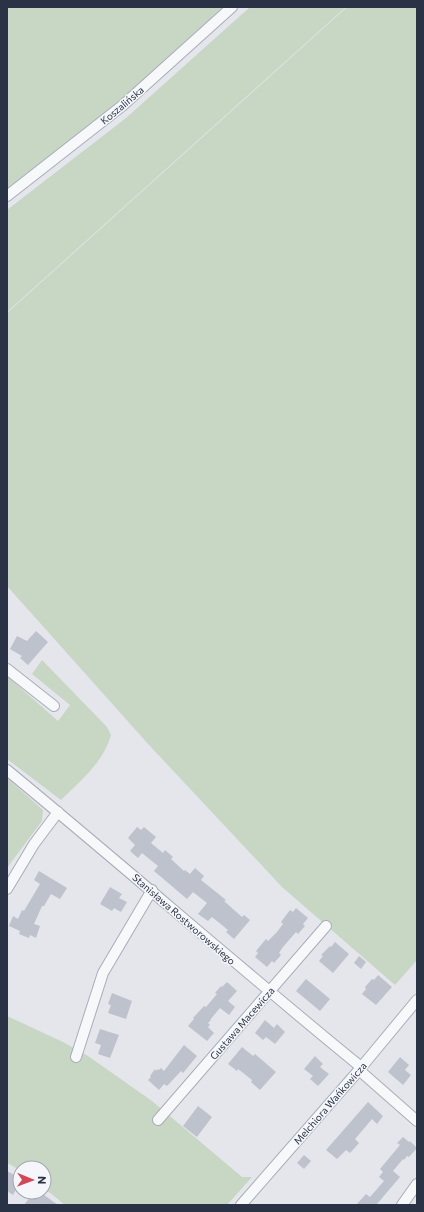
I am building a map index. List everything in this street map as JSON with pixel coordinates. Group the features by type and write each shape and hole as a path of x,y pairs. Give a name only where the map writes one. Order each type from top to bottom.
{"street":[{"name":"Koszalińska","path":"7,196 122,106 232,7"},
{"path":"7,669 54,706"},
{"name":"Stanisława Rostworowskiego","path":"7,770 152,890 360,1068 417,1121"},
{"path":"7,889 34,844 58,812"},
{"path":"76,1057 103,973 152,890"},
{"name":"Gustawa Macewicza","path":"158,1120 326,926"},
{"name":"Melchiora Wańkowicza","path":"247,1203 417,1000"},
{"path":"402,1205 417,1184"}],"green space":[{"path":"7,7 223,7 133,89 93,123 7,189"},
{"path":"250,7 346,7 7,312 7,210 126,118"},
{"path":"347,7 417,7 417,960 395,985 282,887 149,745 7,586 7,313"},
{"path":"42,660 107,727 111,735 103,754 97,763 61,800 7,759 7,676 58,721 70,705 32,674"},
{"path":"7,778 43,810 42,821 7,868"},
{"path":"7,1016 63,1042 88,1056 152,1101 242,1177 252,1177 227,1205 65,1205 52,1194 52,1160 12,1160 12,1166 7,1163"}],"building":[{"path":"36,631 48,642 28,665 20,658 22,656 10,649 17,636 27,641"},
{"path":"137,827 141,830 144,827 156,837 151,843 163,853 165,850 173,857 171,859 184,871 185,870 190,874 195,868 204,876 201,880 226,900 224,901 242,917 244,915 250,920 234,939 226,932 228,930 212,917 208,921 198,914 207,903 193,892 187,899 154,871 158,866 142,853 138,858 130,851 135,845 128,838"},
{"path":"39,871 67,888 60,899 51,894 44,906 42,906 34,924 40,926 36,938 30,935 29,938 19,934 20,931 9,926 13,916 18,919 22,910 24,911 40,884 34,880"},
{"path":"110,887 122,894 119,898 127,902 121,912 114,908 112,911 100,904"},
{"path":"296,908 308,918 303,924 305,926 298,934 296,932 279,953 281,955 274,963 272,961 267,967 255,957 258,953 256,951 266,939 268,941 277,932 283,924 281,922 290,910 293,912"},
{"path":"335,942 349,954 333,973 319,961 323,956 321,955"},
{"path":"359,956 366,962 361,969 354,963"},
{"path":"378,975 392,987 376,1005 362,994 366,989 365,987"},
{"path":"306,979 330,999 320,1011 296,991"},
{"path":"227,982 237,991 228,1001 235,1007 229,1015 220,1008 210,1020 208,1023 210,1025 208,1027 214,1033 207,1041 188,1026 194,1019 193,1018 204,1006 206,1007 217,994 215,993 221,986 222,987"},
{"path":"112,993 132,1001 126,1019 108,1013 111,1005 108,1004"},
{"path":"265,1020 274,1028 277,1024 285,1032 275,1044 266,1037 263,1040 255,1033"},
{"path":"100,1029 119,1035 110,1058 98,1054 101,1045 95,1043"},
{"path":"184,1045 197,1056 183,1073 181,1071 167,1086 164,1084 159,1090 148,1080 151,1077 150,1076 155,1069 156,1071 161,1068 164,1071"},
{"path":"242,1047 253,1056 255,1054 276,1072 260,1090 251,1082 252,1080 238,1069 237,1071 228,1064"},
{"path":"315,1056 323,1064 320,1067 329,1074 318,1086 310,1079 313,1076 304,1069"},
{"path":"400,1057 409,1065 405,1070 411,1075 403,1085 388,1072"},
{"path":"368,1102 383,1116 377,1124 372,1119 355,1139 359,1143 350,1153 346,1150 337,1159 326,1150"},
{"path":"198,1106 212,1117 197,1137 183,1126"},
{"path":"403,1137 417,1148 409,1157 407,1156 404,1160 403,1159 393,1171 400,1177 377,1204 379,1205 356,1205 366,1194 370,1197 384,1181 379,1177 383,1172 380,1169 400,1145 397,1143"},
{"path":"304,1155 311,1161 304,1169 297,1163"},
{"path":"7,1171 12,1174 12,1194 7,1191"},
{"path":"28,1200 51,1200 58,1205 24,1205"}]}
